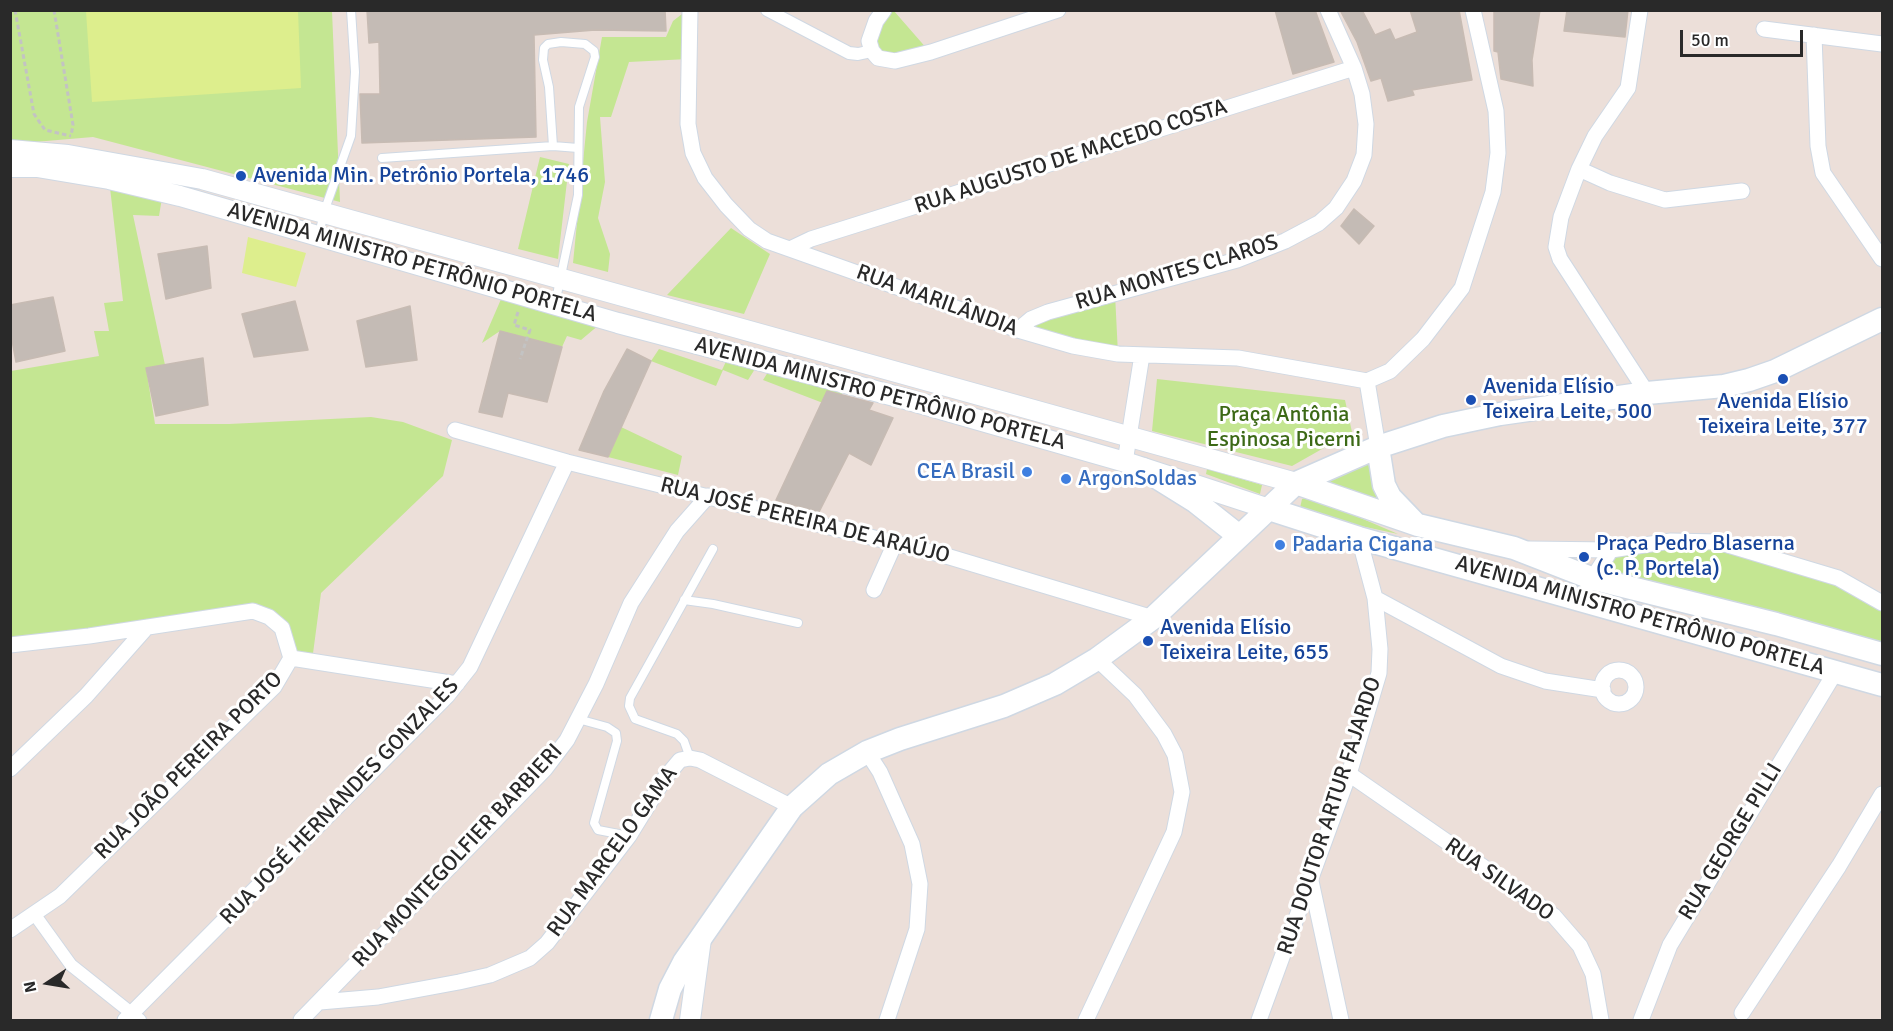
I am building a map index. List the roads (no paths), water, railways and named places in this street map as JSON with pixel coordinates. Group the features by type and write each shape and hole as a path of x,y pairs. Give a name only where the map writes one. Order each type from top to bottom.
{"main road":[{"path":"661,1020 670,989 684,962 792,807 829,774 867,752 1005,706 1055,684 1097,659 1153,618 1296,483 1378,447 1443,426 1475,419 1647,393 1724,386 1749,380 1775,371 1882,321"},
{"path":"1378,447 1380,471 1390,497 1418,525"},
{"path":"1134,465 1196,502 1239,536"},
{"name":"AVENIDA MINISTRO PETRÔNIO PORTELA","path":"1296,483 1418,525 1514,548 1591,578 1776,624 1882,654"},
{"name":"AVENIDA MINISTRO PETRÔNIO PORTELA","path":"1269,509 1359,538 1882,685"}],"street":[{"name":"RUA MARILÂNDIA","path":"690,10 688,124 693,153 705,177 749,228 767,241 1018,330 1100,351 1142,355 1238,358 1367,381"},
{"path":"767,10 849,53 872,51"},
{"path":"884,10 870,32 869,41 872,51 879,58 895,61 931,52 1058,10"},
{"name":"RUA MONTES CLAROS","path":"1018,330 1031,320 1048,312 1237,260 1285,241 1319,223 1342,199 1354,182 1364,155 1363,104 1354,68 1328,10"},
{"path":"1378,447 1367,381 1390,371 1424,339 1462,288 1493,192 1498,153 1496,111 1473,10"},
{"path":"1640,10 1628,88 1595,136 1578,169 1561,217 1556,247 1560,260 1647,393"},
{"path":"1764,29 1882,44"},
{"path":"1814,35 1818,146 1823,172 1882,259"},
{"name":"RUA AUGUSTO DE MACEDO COSTA","path":"790,249 811,238 1354,68"},
{"name":"AVENIDA MINISTRO PETRÔNIO PORTELA","path":"10,150 69,145 202,179 1130,439 1296,483"},
{"name":"AVENIDA MINISTRO PETRÔNIO PORTELA","path":"10,167 36,167 109,179 180,196 555,304 902,398 1134,465 1269,509"},
{"path":"1578,169 1619,186 1665,200 1742,191"},
{"path":"1134,465 1130,439 1142,355"},
{"name":"RUA JOSÉ PEREIRA DE ARAÚJO","path":"456,430 567,462 895,543 1153,618"},
{"name":"RUA JOSÉ HERNANDES GONZALES","path":"133,1018 457,684 470,667 567,462"},
{"name":"RUA MONTEGOLFIER BARBIERI","path":"301,1020 545,769 567,740 578,719 631,603 677,531 708,496"},
{"name":"RUA DOUTOR ARTUR FAJARDO","path":"1259,1020 1349,774 1379,673 1380,649 1375,598 1359,538"},
{"name":"AVENIDA MINISTRO PETRÔNIO PORTELA","path":"1514,548 1611,550 1671,541 1718,542 1838,578 1882,603"},
{"path":"874,590 895,543"},
{"path":"1589,602 1587,590 1591,578 1611,550"},
{"path":"1375,598 1501,666 1545,681 1603,690"},
{"name":"RUA JOÃO PEREIRA PORTO","path":"10,645 253,611 269,617 282,628 291,658 274,687 60,896 10,930"},
{"path":"10,769 86,696 147,627"},
{"path":"291,658 457,684"},
{"path":"1086,1020 1174,832 1182,792 1175,755 1164,734 1135,695 1097,659"},
{"name":"RUA GEORGE PILLI","path":"1641,1020 1670,945 1836,671"},
{"path":"867,752 879,772 912,844 920,884 917,929 886,1020"},
{"path":"695,759 792,807"},
{"name":"RUA MARCELO GAMA","path":"320,1002 378,997 459,982 498,972 530,958 547,943 629,836 674,764 695,759"},
{"name":"RUA SILVADO","path":"1349,774 1554,916 1580,946 1593,974 1601,1020"},
{"path":"1742,1013 1839,866 1882,794"},
{"path":"1311,881 1341,1020"},
{"path":"35,915 71,965 133,1018"},
{"path":"690,1020 701,939"}],"lane":[{"path":"319,236 324,212 351,136 355,72 351,10"},
{"path":"553,146 549,87 542,54 548,44 561,42 585,44 594,51 595,57 579,107 578,195 555,304"},
{"path":"382,158 553,146 578,148"},
{"path":"695,759 677,734 635,719 629,706 633,692 713,549"},
{"path":"684,600 713,604 798,623"},
{"path":"578,719 607,727 616,733 617,741 594,823 598,830 629,836"}],"place":[{"name":"Avenida Min. Petrônio Portela, 1746","path":"241,176"},
{"name":"Avenida Elísio Teixeira Leite, 377","path":"1783,379"},
{"name":"Avenida Elísio Teixeira Leite, 500","path":"1471,400"},
{"name":"CEA Brasil","path":"1027,472"},
{"name":"ArgonSoldas","path":"1066,479"},
{"name":"Padaria Cigana","path":"1280,545"},
{"name":"Praça Pedro Blaserna (c. P. Portela)","path":"1584,557"},
{"name":"Avenida Elísio Teixeira Leite, 655","path":"1148,641"}],"park label":[{"name":"Praça Antônia Espinosa Picerni","path":"1284,428"}]}
